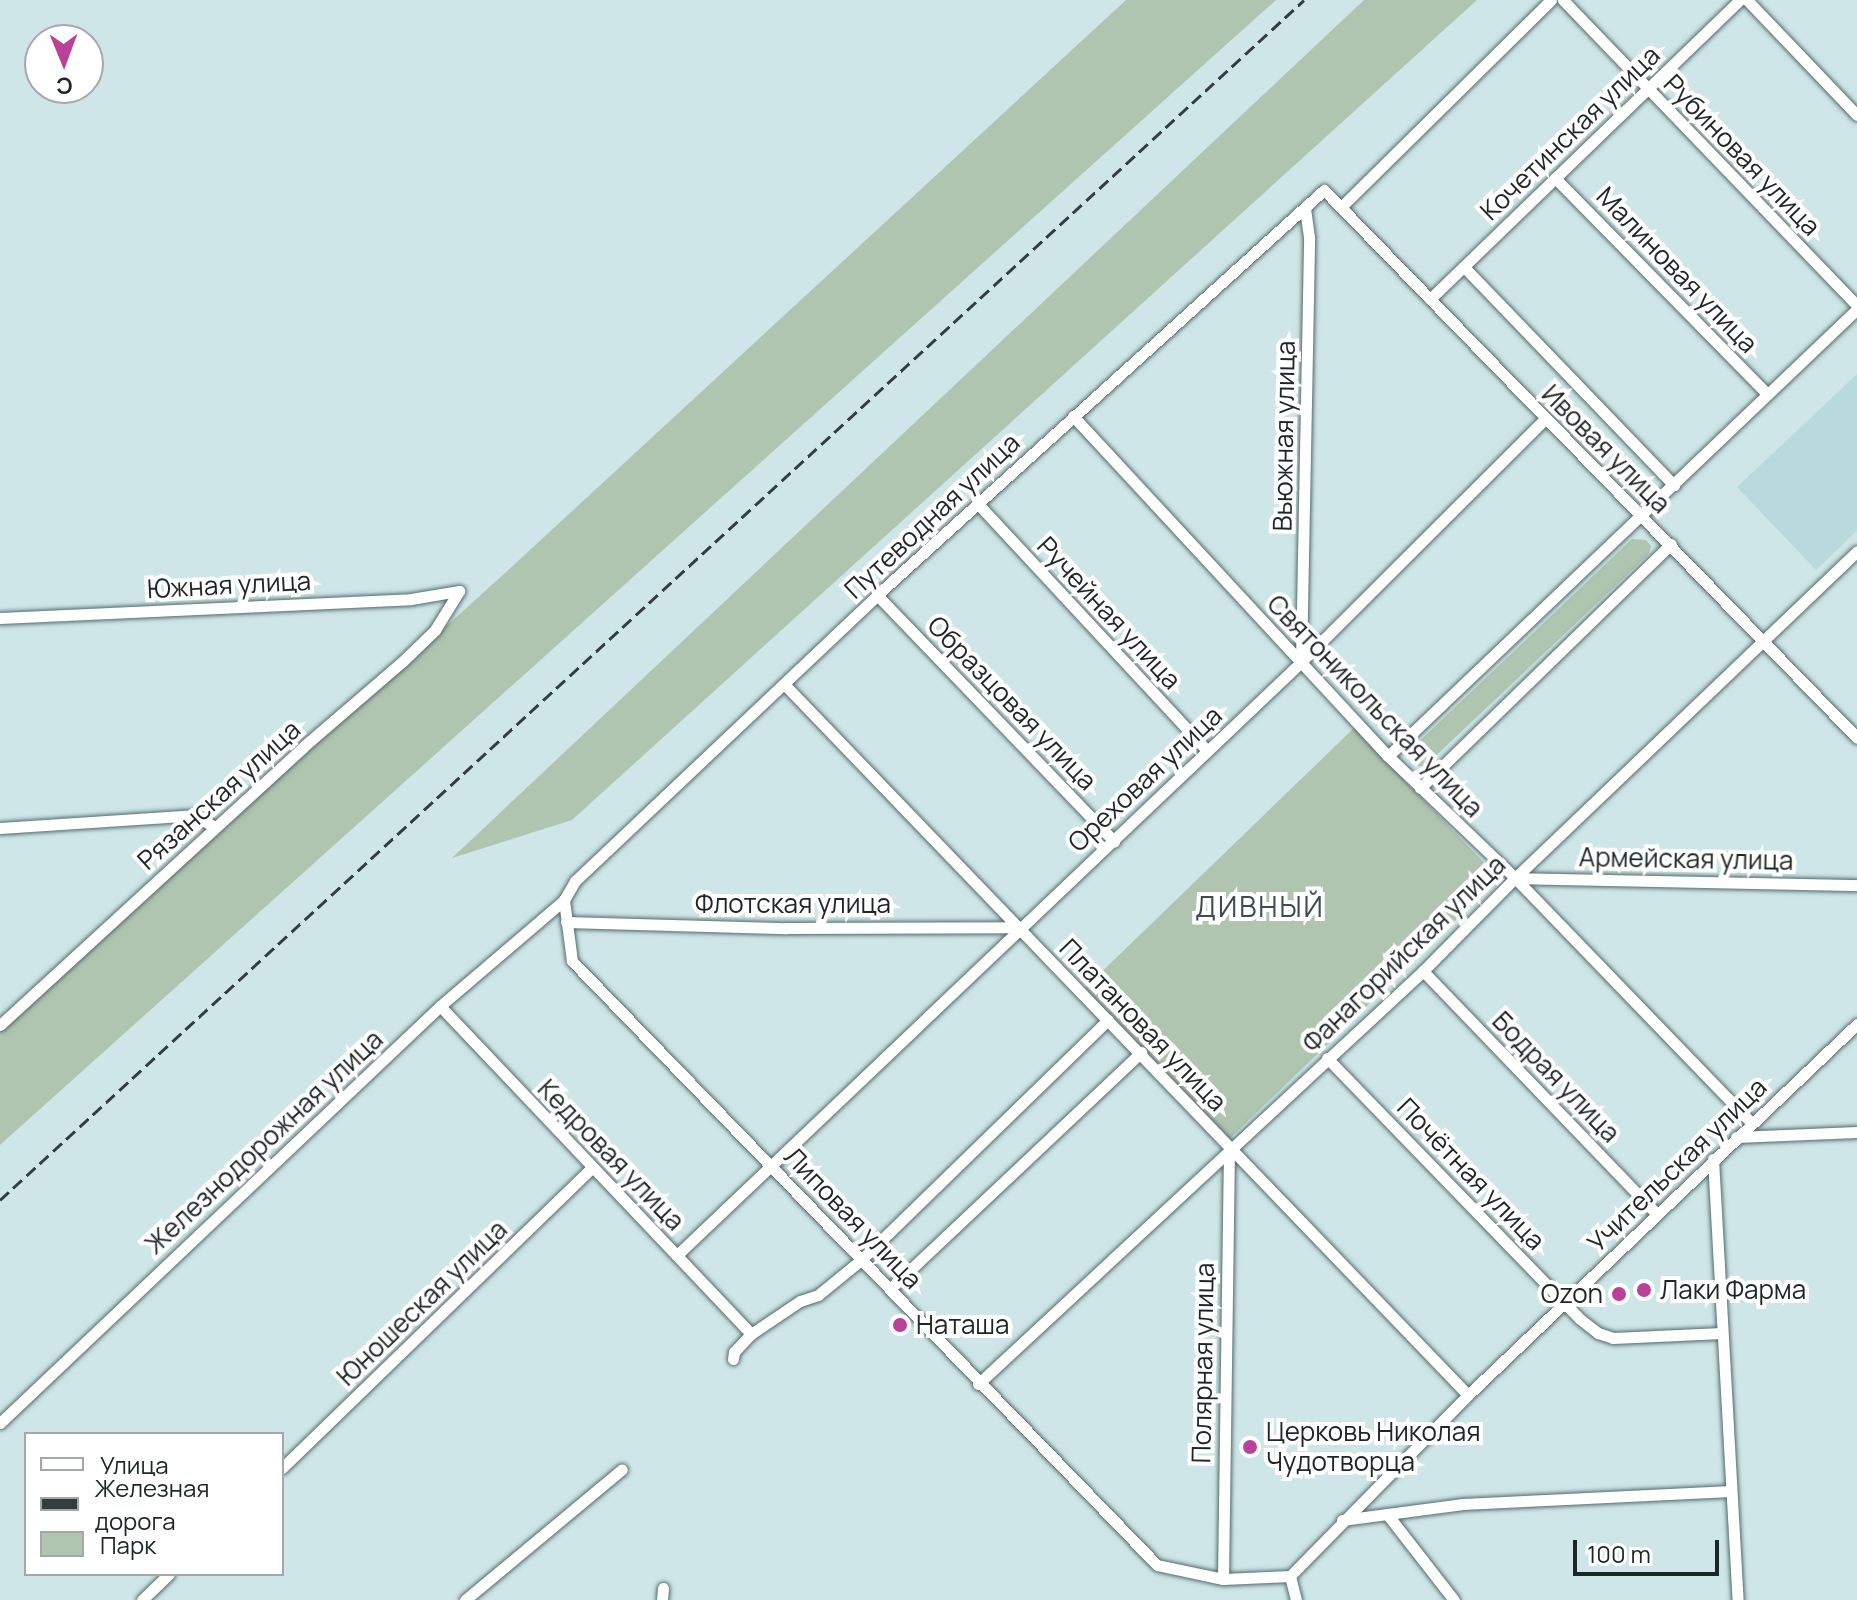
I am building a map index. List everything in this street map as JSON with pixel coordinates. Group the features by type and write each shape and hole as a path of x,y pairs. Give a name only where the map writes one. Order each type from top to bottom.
{"street":[{"path":"1341,207 1551,0"},
{"name":"Рубиновая улица","path":"1563,0 1857,307"},
{"name":"Кочетинская улица","path":"1430,299 1740,0"},
{"path":"1747,0 1857,115"},
{"name":"Малиновая улица","path":"1555,178 1767,394"},
{"name":"Ивовая улица","path":"1324,190 1544,420 1671,544 1857,738"},
{"name":"Путеводная улица","path":"564,900 575,881 877,595 1324,190"},
{"name":"Вьюжная улица","path":"1301,662 1309,252 1305,210"},
{"name":"Ивовая улица","path":"1464,267 1674,485"},
{"path":"1388,756 1857,307"},
{"name":"Святоникольская улица","path":"1073,416 1388,756 1515,878 1752,1123"},
{"name":"Ореховая улица","path":"677,1255 1301,662 1544,420"},
{"name":"Ручейная улица","path":"979,505 1207,750"},
{"path":"1420,788 1671,544"},
{"name":"Фанагорийская улица","path":"978,1384 1229,1147 1423,971 1515,878 1857,551"},
{"name":"Южная улица","path":"0,618 411,599 459,591"},
{"name":"Рязанская улица","path":"0,1025 215,827 403,661 435,630 459,591"},
{"name":"Образцовая улица","path":"877,595 1114,841"},
{"name":"Платановая улица","path":"785,685 1468,1395"},
{"path":"0,828 194,815 215,827"},
{"name":"Армейская улица","path":"1515,878 1857,885"},
{"path":"564,900 566,922"},
{"name":"Железнодорожная улица","path":"0,1423 440,1006 564,900"},
{"name":"Флотская улица","path":"566,922 786,928 1019,927"},
{"name":"Липовая улица","path":"566,922 572,961 891,1288 978,1384 1157,1565 1223,1579 1290,1576"},
{"name":"Бодрая улица","path":"1423,971 1657,1214"},
{"name":"Кедровая улица","path":"440,1006 751,1334"},
{"path":"733,1359 734,1352 751,1334 800,1301 818,1295 862,1259 1108,1020"},
{"name":"Учительская улица","path":"1290,1576 1468,1395 1857,1024"},
{"path":"891,1288 1141,1052"},
{"name":"Почётная улица","path":"1327,1058 1589,1326 1613,1338 1722,1333"},
{"path":"1736,1137 1857,1132"},
{"name":"Полярная улица","path":"1223,1579 1229,1147"},
{"path":"1713,1159 1738,1600"},
{"name":"Юношеская улица","path":"284,1466 592,1168"},
{"path":"465,1600 622,1469"},
{"path":"1342,1520 1463,1504 1731,1491"},
{"path":"1387,1514 1454,1600"},
{"path":"142,1600 167,1576"},
{"path":"1290,1576 1296,1600"}],"shaded area":[{"path":"1857,374 1857,531 1816,570 1737,487"}],"green space":[{"path":"1126,0 1276,0 0,1145 0,1030 505,573"},
{"path":"1364,0 1477,0 572,820 452,858"},
{"path":"1632,539 1646,540 1651,546 1649,554 1425,766 1416,766 1406,754"},
{"path":"1354,728 1499,878 1228,1140 1083,990"}],"railway":[{"path":"0,1200 1304,0"}],"place":[{"name":"Лаки Фарма","path":"1644,1290"},
{"name":"Ozon","path":"1619,1294"},
{"name":"Наташа","path":"900,1325"},
{"name":"Церковь Николая Чудотворца","path":"1250,1447"}],"district":[{"name":"ДИВНЫЙ","path":"1260,906"}]}
